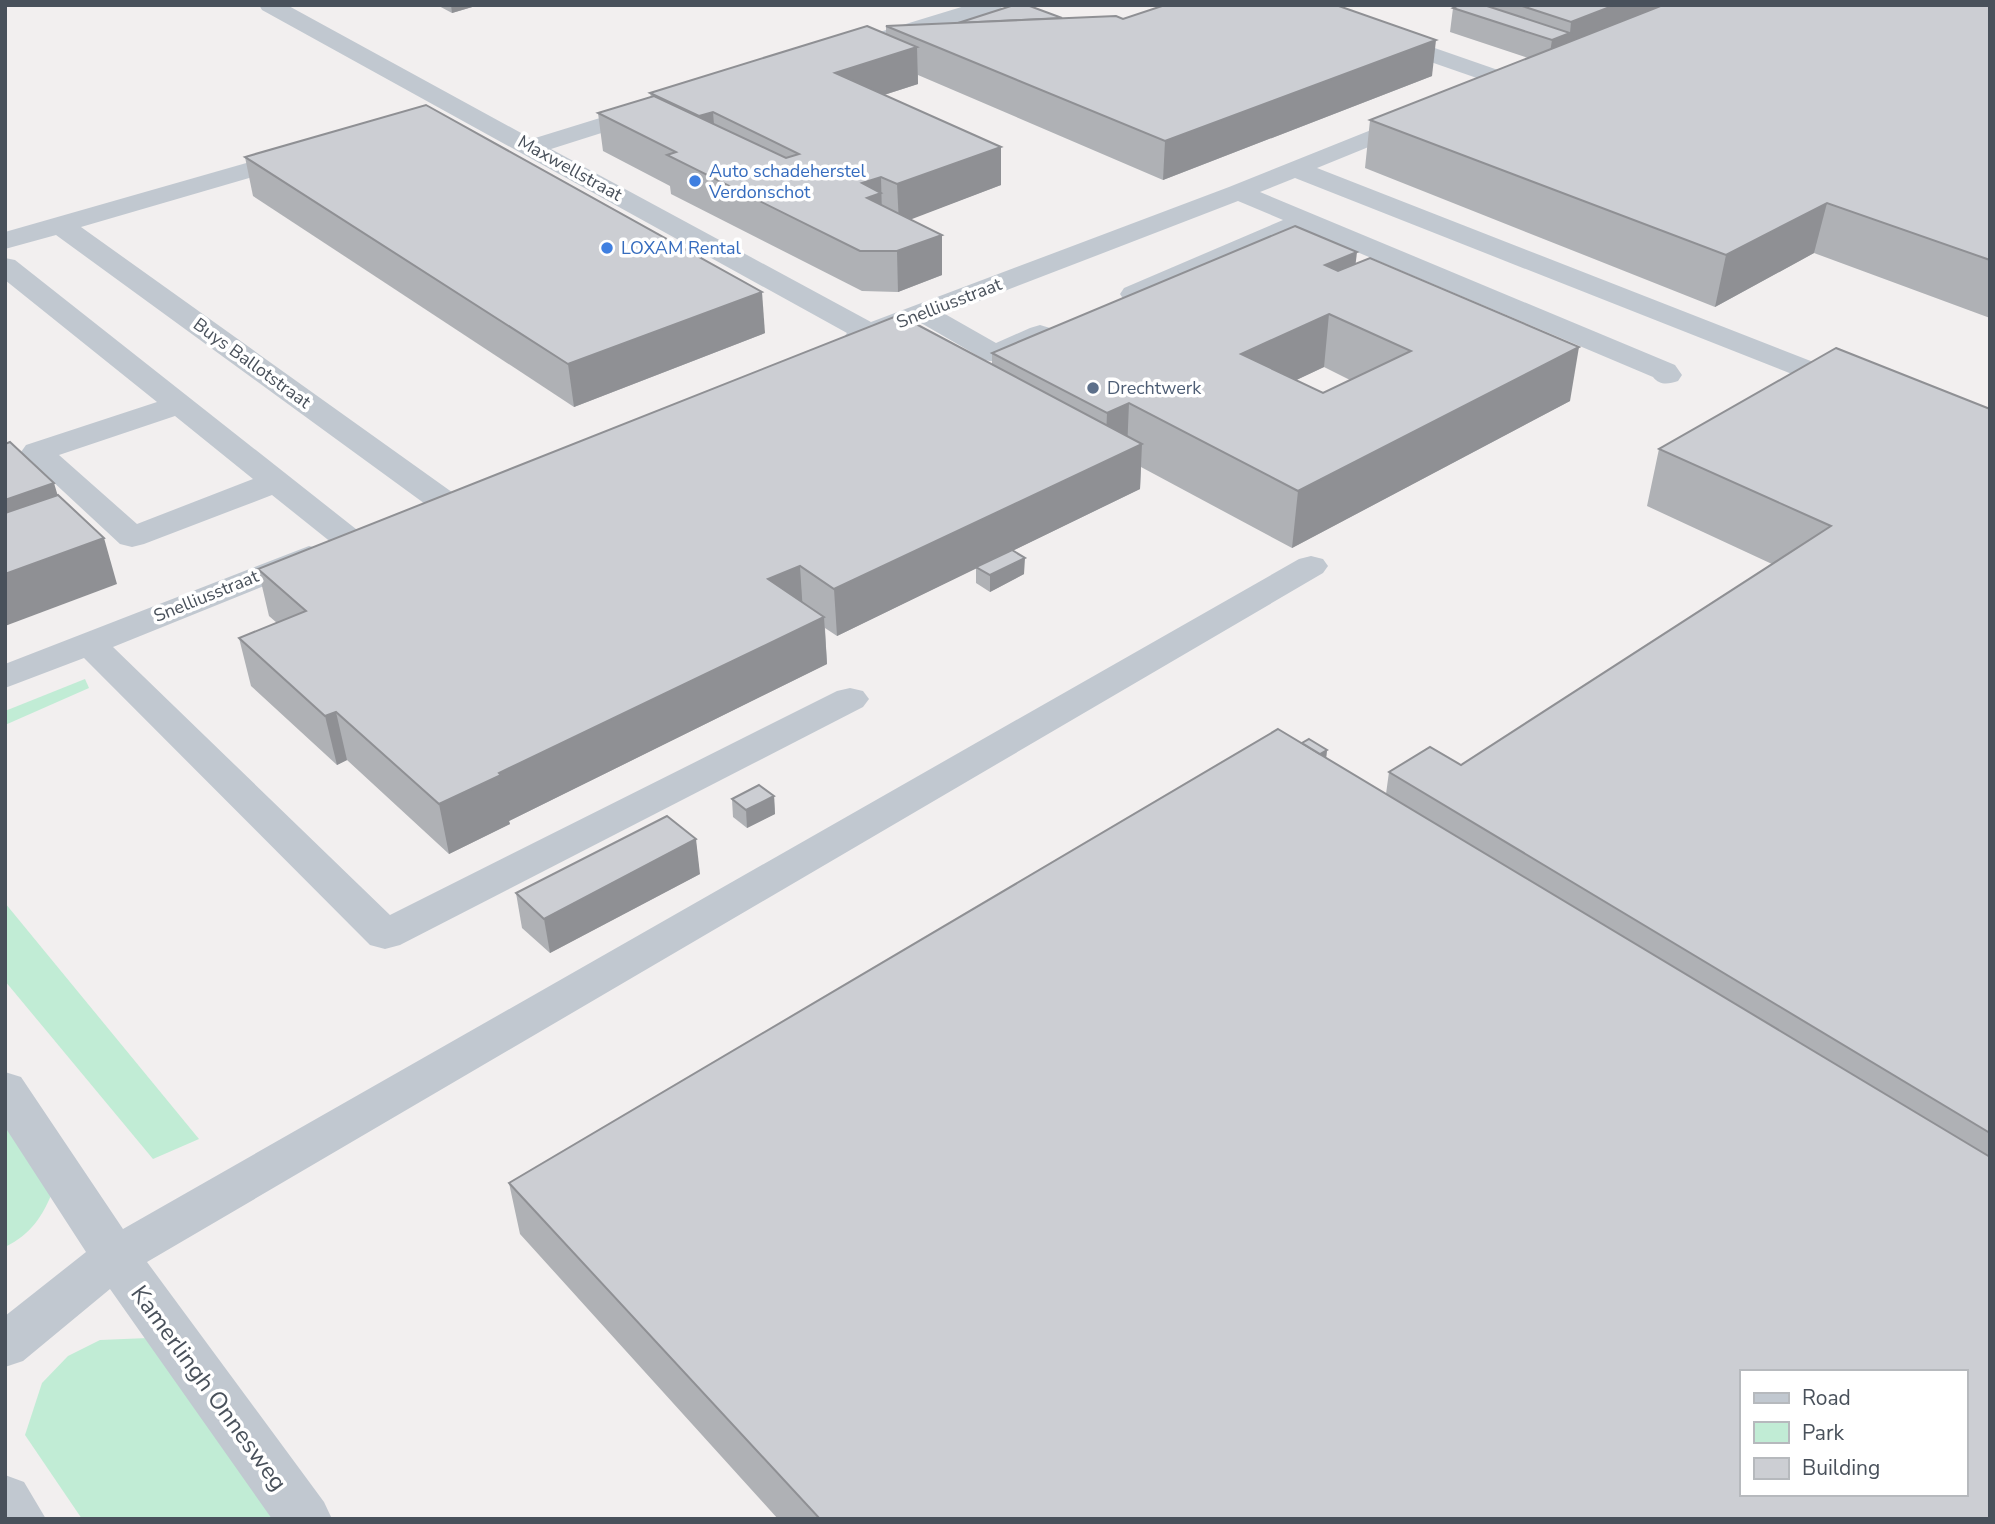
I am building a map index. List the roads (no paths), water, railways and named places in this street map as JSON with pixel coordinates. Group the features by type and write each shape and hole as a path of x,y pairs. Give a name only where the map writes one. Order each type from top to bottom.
{"street":[{"name":"Maxwellstraat","path":"270,5 869,333"},
{"path":"860,46 992,5"},
{"path":"1289,5 1507,81"},
{"name":"Snelliusstraat","path":"830,349 1238,192 1507,81 1528,88 1554,77"},
{"path":"531,147 676,102"},
{"path":"421,120 461,109"},
{"path":"5,240 328,147"},
{"path":"1296,169 1880,398"},
{"path":"1238,192 1664,371 1667,375"},
{"path":"1107,306 1306,220"},
{"name":"Buys Ballotstraat","path":"60,225 457,497 408,516"},
{"path":"5,266 276,482"},
{"path":"923,313 995,354 1070,322"},
{"path":"179,405 37,452 132,537 276,482"},
{"name":"Snelliusstraat","path":"5,677 360,535 276,482"},
{"path":"5,1346 115,1257 1311,566"},
{"path":"89,643 385,935 850,699"},
{"name":"Kamerlingh Onnesweg","path":"5,1089 115,1257 304,1519"},
{"path":"5,1499 18,1519"}],"place":[{"name":"Auto schadeherstel Verdonschot","path":"695,181"},
{"name":"LOXAM Rental","path":"607,248"},
{"name":"Drechtwerk","path":"1093,388"}]}
